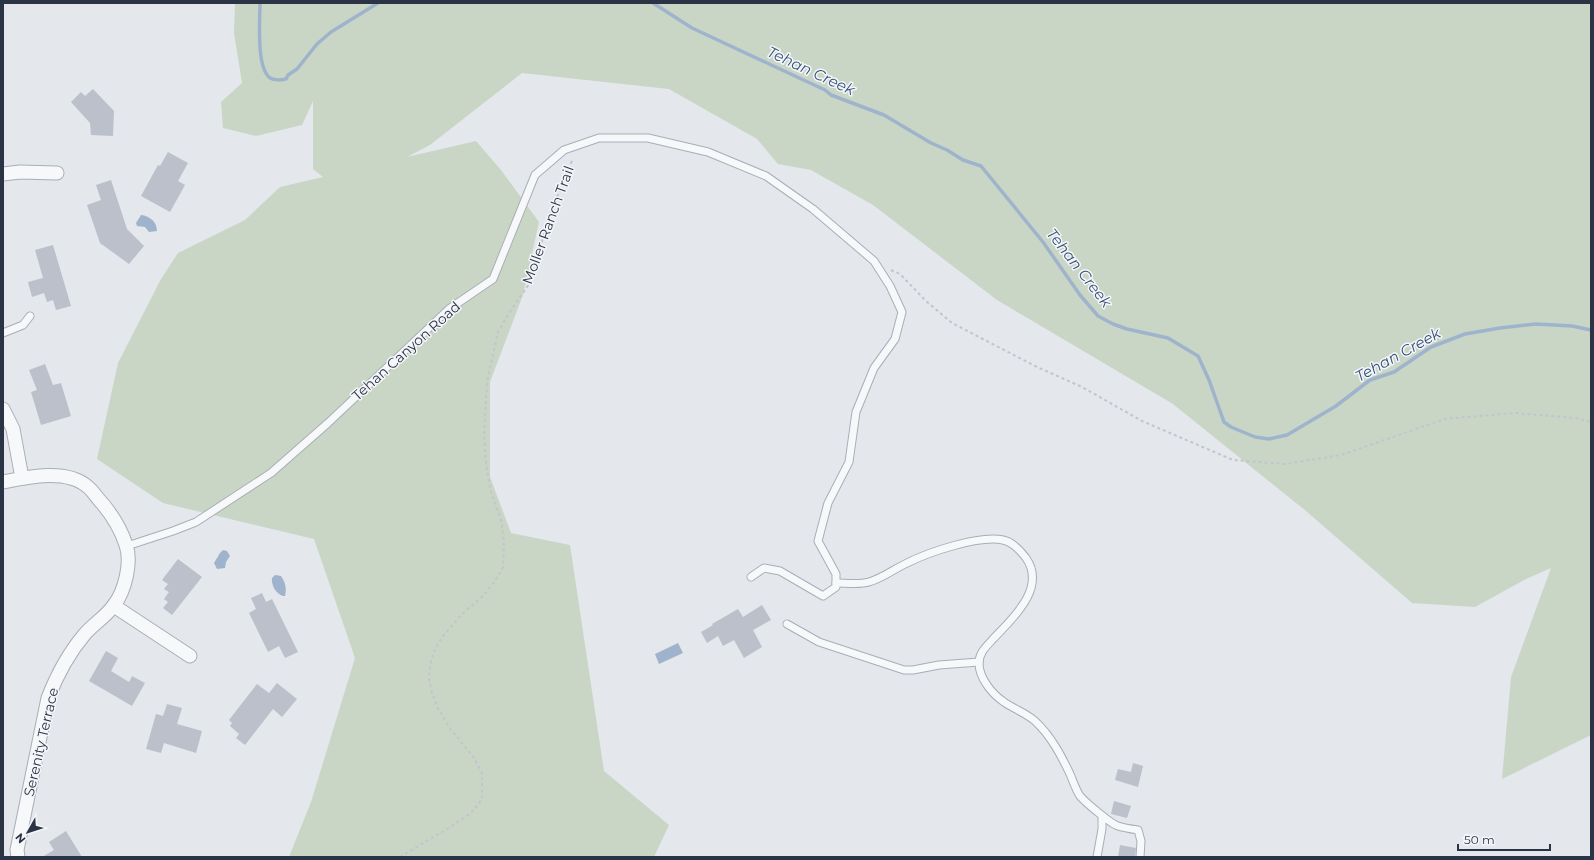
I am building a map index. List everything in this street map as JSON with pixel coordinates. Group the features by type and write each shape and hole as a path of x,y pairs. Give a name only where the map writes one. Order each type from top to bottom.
{"street":[{"path":"3,174 20,172 57,174"},
{"path":"3,409 12,429 22,478"},
{"name":"Serenity Terrace","path":"3,482 48,475 73,479 87,486 115,520 127,546 127,568 124,588 114,606 85,634 69,655 58,674 48,698 17,850 18,857"},
{"path":"114,606 190,656"}],"lane":[{"name":"Tehan Canyon Road","path":"127,546 196,522 271,473 328,423 450,309 493,279 535,175 564,150 599,138 648,138 708,152 766,176 813,209 874,261 890,286 902,312 896,339 874,368 856,412 849,462 828,502 818,541 836,574 836,583"},
{"path":"3,333 23,325 30,316"},
{"path":"751,577 764,568 780,572 823,596 836,587 836,583 868,582 928,553 953,546 994,539 1004,540 1013,544 1022,552 1029,562 1032,573 1032,583 1029,594 1016,615 980,654 979,672 982,679 996,696 1033,720 1049,737 1060,754 1080,796 1102,816 1116,826 1138,830 1141,841 1140,857"},
{"path":"787,624 819,642 904,670 914,670 939,665 979,662"},
{"path":"1097,857 1102,829 1102,816"}],"path":[{"name":"Moller Ranch Trail","path":"400,857 471,813 482,797 482,773 474,758 449,727 438,708 432,694 429,679 430,665 435,649 443,636 462,614 484,595 495,582 503,567 504,542 501,520 491,492 486,463 484,435 487,382 498,332 528,284 550,214 578,145"},
{"path":"874,261 900,274 926,301 952,323 1035,366 1082,387 1142,421 1233,460 1285,464 1341,455 1445,419 1518,413 1575,418 1591,422"}],"green space":[{"path":"235,3 1591,3 1591,735 1502,779 1511,677 1551,568 1528,578 1475,607 1412,603 1306,511 1173,404 997,300 873,205 811,170 778,164 757,139 669,89 522,73 430,145 407,157 476,141 501,170 539,222 523,295 490,382 490,477 511,533 570,545 604,771 669,825 654,857 289,857 311,802 355,658 314,539 163,503 97,459 118,363 161,279 178,253 245,220 280,187 323,177 313,169 313,101 302,125 256,136 223,128 221,102 242,83 234,33"}],"water":[{"path":"141,215 152,220 156,225 157,231 149,232 145,227 137,226 136,223"},
{"path":"223,550 227,551 230,556 226,562 225,568 217,569 214,563"},
{"path":"275,575 281,576 284,581 286,588 285,596 278,593 273,586 272,578"},
{"path":"678,643 683,653 659,664 655,654"}],"building":[{"path":"93,89 114,111 113,136 91,135 90,123 71,102 81,92 85,96"},
{"path":"168,152 188,163 178,181 185,185 170,212 141,196 158,165 160,166"},
{"path":"111,180 127,229 144,246 129,264 100,243 87,205 101,200 96,185"},
{"path":"53,245 71,306 56,310 53,300 47,302 44,293 32,297 28,282 43,278 35,250"},
{"path":"45,364 53,385 61,383 71,416 41,425 31,392 37,390 29,370"},
{"path":"178,559 202,577 172,615 163,608 168,602 164,599 169,592 164,589 168,584 162,580"},
{"path":"262,593 266,602 272,599 298,652 285,658 279,646 268,652 249,613 256,609 251,598"},
{"path":"762,605 771,620 753,630 762,647 744,658 734,640 723,646 718,636 707,643 701,632 713,625 712,624 738,609 743,617"},
{"path":"106,651 118,658 111,671 129,682 132,676 145,683 132,706 89,681"},
{"path":"277,683 297,699 282,717 273,709 245,745 236,738 239,734 230,726 232,723 229,720 257,684 269,693"},
{"path":"167,704 182,708 177,724 202,731 196,753 164,743 161,753 146,749 156,714 163,716"},
{"path":"1133,763 1143,766 1138,787 1115,780 1118,769 1131,772"},
{"path":"1114,801 1131,806 1127,818 1111,814"},
{"path":"66,831 82,857 42,857 54,850 49,842"},
{"path":"1120,845 1136,848 1135,857 1118,857"}],"waterway":[{"name":"Tehan Creek","path":"260,3 259,32 261,54 266,73 274,80 286,79 288,75 297,69 317,44 331,32 378,3"},
{"name":"Tehan Creek","path":"653,3 692,28 825,90 831,95 884,115 963,160 981,166 1043,242 1080,295 1098,316 1127,329 1168,338 1198,356 1209,380 1224,422 1231,427 1255,437 1269,439 1287,435 1336,406 1370,380 1394,372 1431,347 1465,334 1536,324 1572,326 1591,330"}]}
